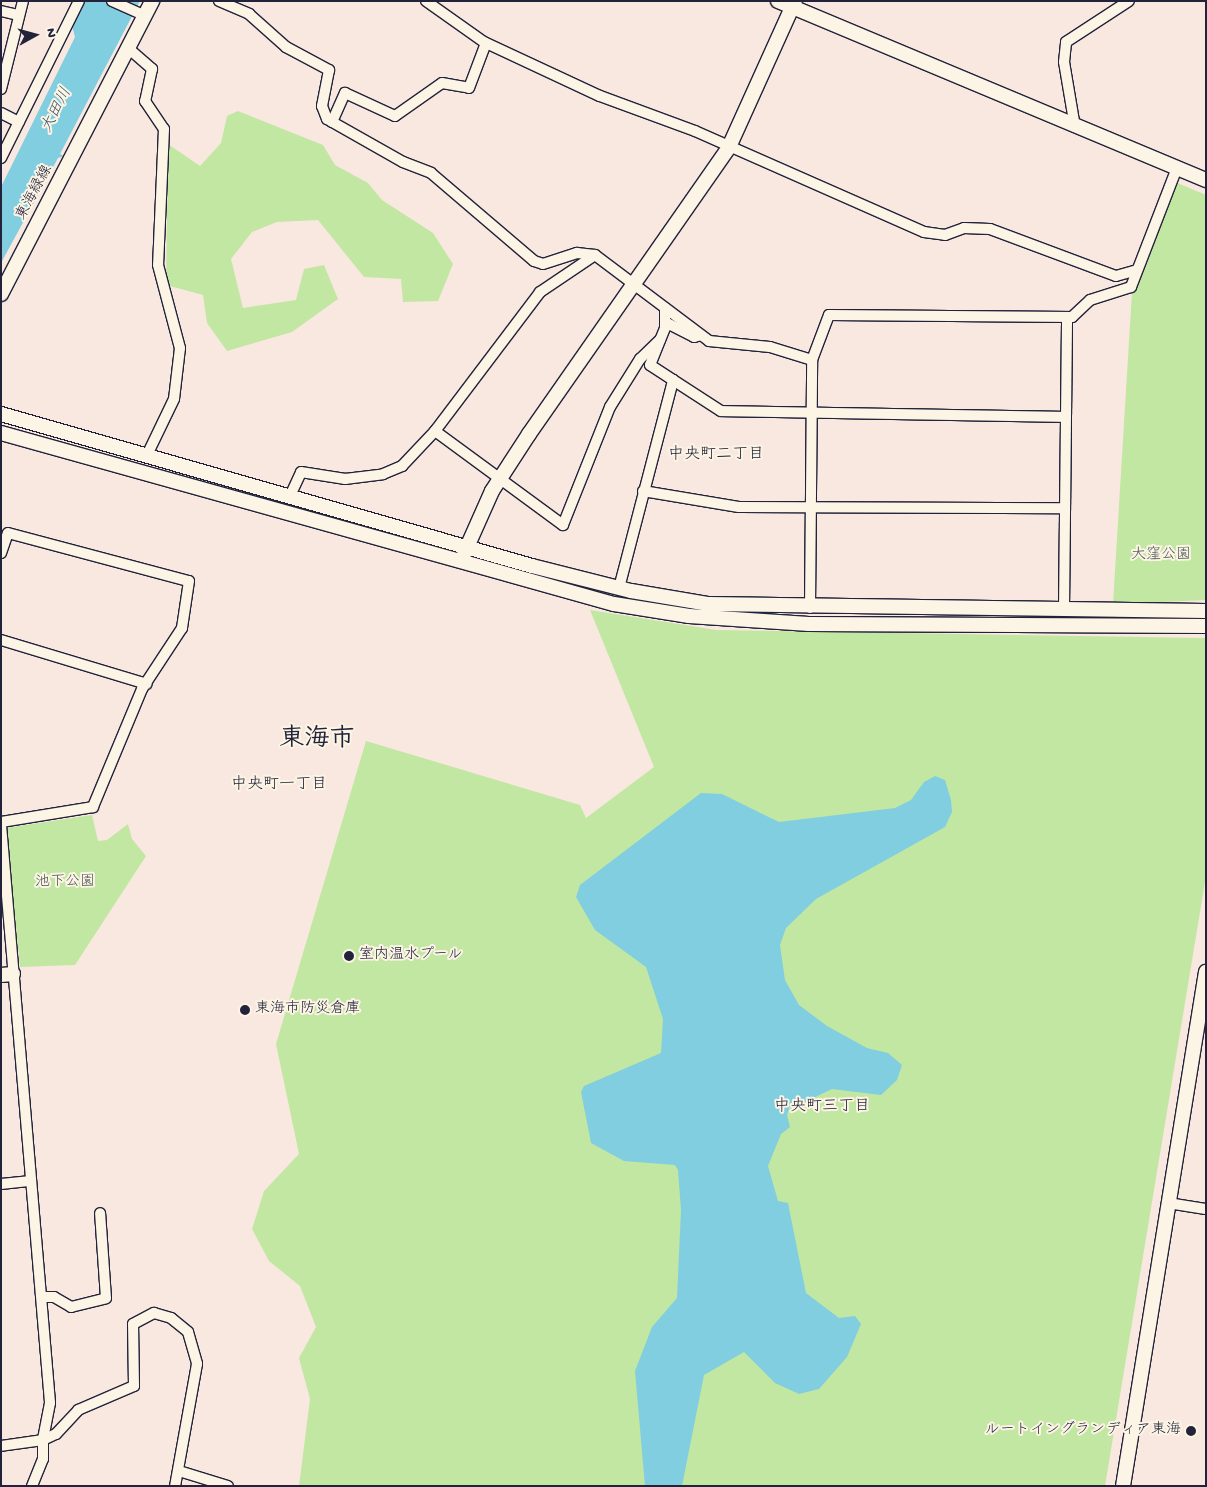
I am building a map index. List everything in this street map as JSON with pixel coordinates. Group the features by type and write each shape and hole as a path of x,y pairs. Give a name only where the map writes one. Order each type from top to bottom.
{"street":[{"path":"1,89 23,1"},
{"path":"1,158 79,1"},
{"path":"112,1 142,14"},
{"name":"東海緑線","path":"1,294 128,48 142,14 152,1"},
{"path":"219,1 248,14 286,46 329,70 322,106 332,122 403,162 431,173 534,261 543,264 577,253 596,255 709,341 770,347 812,360"},
{"path":"426,1 486,43 600,96 729,147 936,236 964,228 990,229 1116,276 1137,270"},
{"path":"778,1 794,4 1074,127 1206,180"},
{"path":"1074,127 1064,62 1066,42 1129,1"},
{"path":"462,563 466,547 499,480 729,147 794,4"},
{"path":"1,11 19,15"},
{"path":"332,122 345,93 395,116 442,83 469,88 486,43"},
{"path":"128,48 152,69 146,101 164,129 158,265 180,348 174,399 147,455"},
{"path":"1,113 19,122"},
{"path":"810,608 815,412 812,360 830,315 1067,318 1090,300 1131,287 1177,168"},
{"path":"290,496 301,472 345,478 384,474 402,466 435,431 522,311 540,292 596,255"},
{"path":"665,308 665,322 650,364 721,410 1065,417"},
{"path":"1064,609 1067,318"},
{"path":"665,322 694,337 702,335"},
{"path":"435,431 499,480 563,525 610,407 640,359 660,340"},
{"path":"618,588 672,380"},
{"path":"1,414 466,547 618,588 709,604 810,608 1206,611"},
{"path":"1,433 614,604 731,621 1206,626"},
{"path":"643,491 739,507 1065,508"},
{"path":"1,553 8,532 189,581 182,628 147,684 93,806 1,823 7,975 31,1182 50,1403 43,1440 43,1458 32,1486"},
{"path":"1,640 147,684"},
{"path":"1122,1486 1206,972"},
{"path":"1,1184 31,1182"},
{"path":"1168,1203 1206,1209"},
{"path":"42,1297 54,1296 71,1307 106,1298 100,1213"},
{"path":"1,1446 43,1440 56,1434 78,1410 134,1386 133,1324 154,1313 172,1318 188,1332 195,1347 197,1364 179,1471 174,1486"},
{"path":"179,1471 228,1486"}],"green space":[{"path":"238,111 323,145 335,165 368,183 382,200 433,233 453,264 438,301 403,302 401,279 364,277 318,220 277,222 252,232 231,259 243,308 296,300 304,269 324,265 338,299 292,332 227,351 207,323 203,295 166,285 168,144 200,166 221,143 227,116"},
{"name":"大窪公園","path":"1175,182 1206,195 1206,600 1113,604 1132,292"},
{"path":"590,610 716,630 1206,638 1206,876 1105,1486 299,1486 310,1399 299,1358 316,1327 300,1286 269,1261 252,1229 264,1191 299,1154 276,1044 366,741 580,805 586,818 654,767"},
{"name":"池下公園","path":"92,815 98,841 107,840 128,824 132,839 146,856 75,965 20,967 6,828"}],"water":[{"name":"大田川","path":"84,1 140,1 60,154 64,156 58,158 1,263 1,187 75,37 72,26"},
{"path":"935,776 945,780 951,800 952,812 945,827 816,899 786,928 780,945 785,980 799,1005 827,1026 867,1048 888,1053 902,1065 897,1080 881,1095 832,1089 803,1103 791,1103 787,1115 790,1127 781,1134 768,1166 778,1201 788,1203 806,1293 839,1318 855,1316 861,1324 847,1357 819,1389 799,1394 775,1383 744,1352 704,1375 682,1486 645,1486 635,1371 652,1327 677,1298 681,1210 678,1170 675,1165 624,1161 591,1143 581,1092 584,1086 661,1053 663,1019 646,967 595,930 576,897 580,885 701,793 722,794 779,822 895,808 911,800 924,782"}],"place":[{"name":"室内温水プール","path":"349,956"},
{"name":"東海市防災倉庫","path":"245,1010"},
{"name":"ルートイングランディア東海","path":"1191,1431"}],"district":[{"name":"中央町二丁目","path":"716,456"},
{"name":"東海市","path":"317,741"},
{"name":"中央町一丁目","path":"279,786"},
{"name":"中央町三丁目","path":"822,1108"}]}
